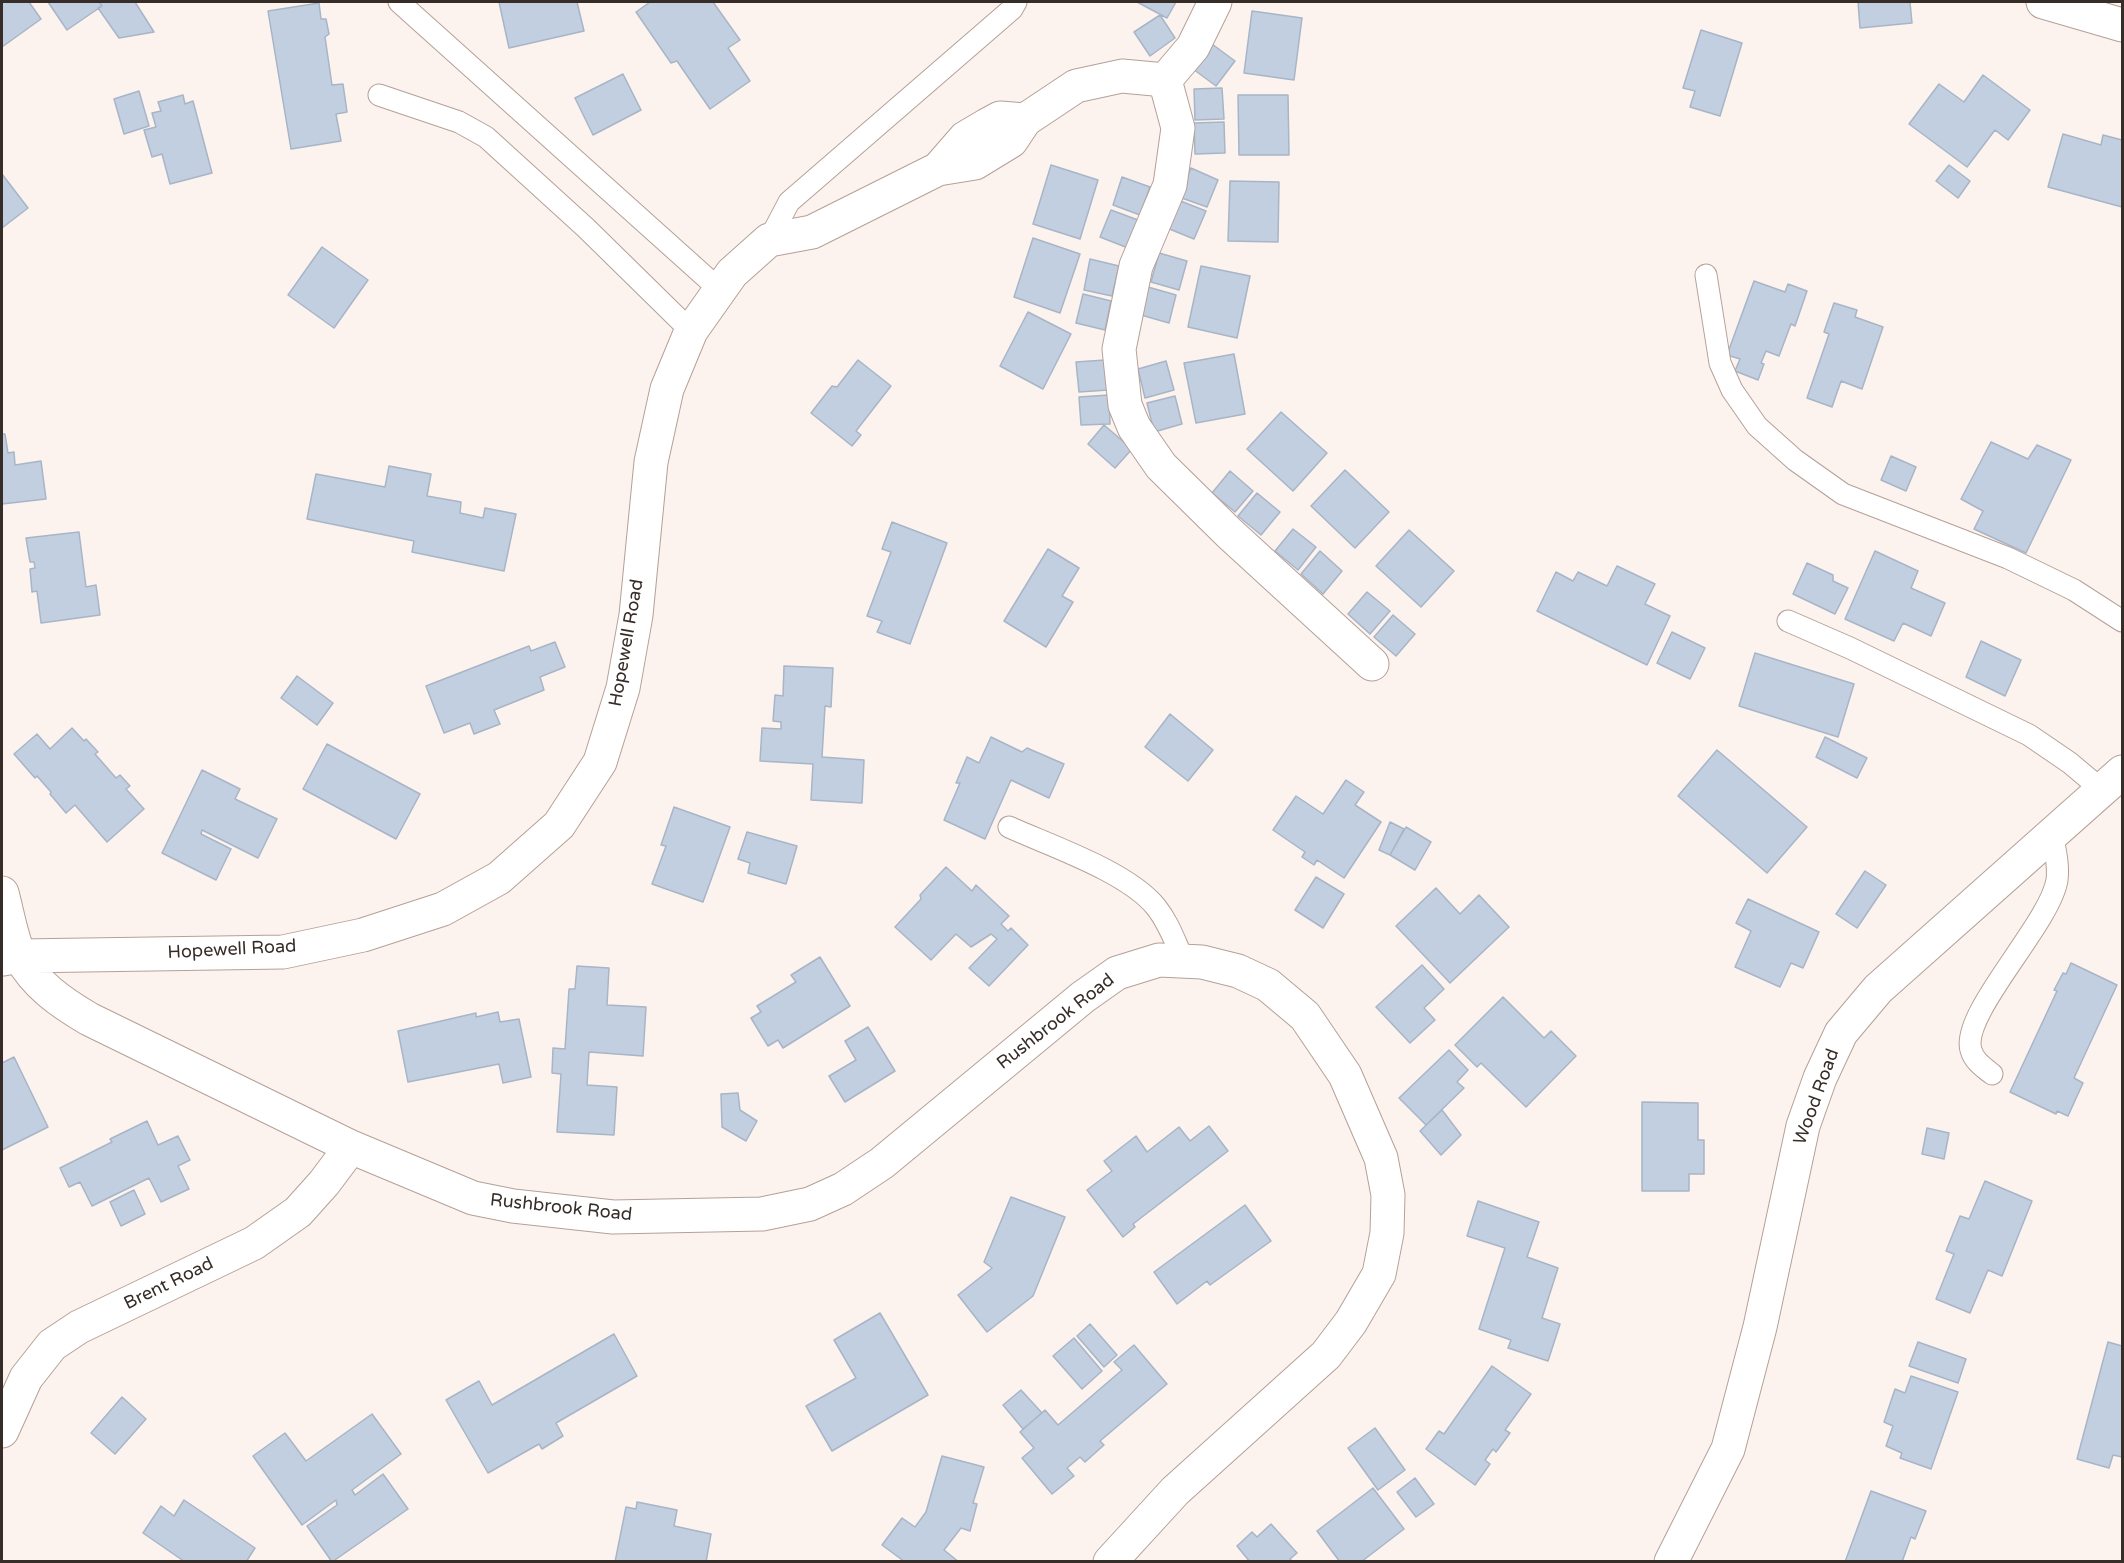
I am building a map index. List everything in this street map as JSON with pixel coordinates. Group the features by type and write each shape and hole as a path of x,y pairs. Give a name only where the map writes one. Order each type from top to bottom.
{"street":[{"path":"1164,80 1193,47 1215,2"},
{"path":"2043,2 2122,25"},
{"path":"769,240 812,232 938,169 964,138 1000,118 1025,120 1076,86 1122,76 1164,80"},
{"path":"1164,80 1178,128 1170,185 1136,266 1119,349 1125,405 1134,427 1161,466 1229,533 1372,664"},
{"name":"Hopewell Road","path":"11,957 283,951 363,935 443,909 499,878 559,825 600,762 623,688 636,615 651,462 667,388 691,331 732,273 769,240"},
{"name":"Wood Road","path":"1671,1562 1728,1449 1760,1327 1803,1126 1820,1078 1841,1033 1878,989 2112,781"},
{"path":"2,893 11,957 63,1004 89,1019 351,1147"},
{"name":"Rushbrook Road","path":"351,1147 473,1198 513,1206 613,1217 762,1214 810,1204 843,1189 882,1163 1083,997 1117,973 1159,960 1202,962 1238,971 1268,985 1305,1016 1345,1075 1381,1158 1388,1195 1387,1233 1379,1274 1351,1322 1326,1355 1175,1491 1110,1562"},
{"name":"Brent Road","path":"2,1431 26,1378 52,1345 79,1327 254,1243 298,1212 324,1183 351,1147"}],"lane":[{"path":"399,2 720,290"},
{"path":"769,240 789,202 1012,9 1016,2"},
{"path":"379,95 459,122 486,137 586,228 691,331"},
{"path":"1706,275 1720,363 1732,390 1757,426 1795,460 1843,494 2008,558 2074,590 2122,621"},
{"path":"1788,621 1861,653 2029,735 2070,763 2112,781"},
{"path":"1009,827 1108,871 1133,885 1154,905 1166,921 1184,961"},
{"path":"1992,1074 1976,1061 1970,1049 1970,1036 1980,1012 2048,905 2057,881 2057,858 2052,834"}],"building":[{"path":"2,2 29,2 41,19 2,47"},
{"path":"48,2 99,2 102,6 67,30"},
{"path":"99,2 135,2 154,32 119,38 98,8 102,6"},
{"path":"499,2 577,2 584,31 509,48"},
{"path":"650,2 713,2 740,40 728,48 750,81 710,109 677,61 671,63 636,12"},
{"path":"1137,2 1176,2 1167,18"},
{"path":"1858,2 1910,2 1912,23 1860,28"},
{"path":"319,3 321,19 326,19 329,34 325,37 332,85 343,84 347,112 336,114 341,141 291,149 268,11"},
{"path":"1252,11 1302,18 1294,80 1244,73"},
{"path":"1160,15 1175,38 1150,56 1134,32"},
{"path":"1701,30 1742,43 1720,116 1690,107 1695,91 1683,88"},
{"path":"1212,44 1235,61 1216,86 1193,69"},
{"path":"623,74 641,110 593,135 575,98"},
{"path":"1983,75 2030,110 2008,140 1995,130 1967,167 1909,124 1939,84 1964,102"},
{"path":"1222,88 1224,119 1195,120 1194,89"},
{"path":"139,91 149,126 124,134 114,99"},
{"path":"183,95 185,104 193,101 212,173 170,184 162,154 152,157 144,130 156,127 152,113 161,111 158,102"},
{"path":"1238,95 1288,95 1289,155 1239,155"},
{"path":"1224,122 1225,153 1195,154 1194,123"},
{"path":"2063,134 2101,145 2103,135 2122,140 2122,207 2048,187"},
{"path":"1051,165 1098,180 1080,239 1033,224"},
{"path":"1949,165 1970,181 1958,198 1936,181"},
{"path":"1191,168 1218,180 1207,207 1179,197"},
{"path":"2,174 28,208 2,228"},
{"path":"1122,177 1150,187 1140,215 1113,205"},
{"path":"1230,181 1279,182 1278,242 1228,241"},
{"path":"1178,200 1206,211 1194,239 1167,228"},
{"path":"1111,210 1138,220 1128,248 1100,237"},
{"path":"1033,238 1080,254 1060,313 1014,297"},
{"path":"322,247 368,280 334,328 288,295"},
{"path":"1159,253 1187,261 1179,290 1151,282"},
{"path":"1090,259 1119,266 1112,296 1084,290"},
{"path":"1201,266 1250,276 1237,338 1188,327"},
{"path":"1754,281 1785,292 1788,284 1807,291 1795,326 1791,324 1779,356 1766,351 1758,380 1735,371 1740,359 1727,355"},
{"path":"1148,287 1176,295 1169,323 1141,315"},
{"path":"1083,294 1111,301 1105,330 1076,323"},
{"path":"1834,303 1857,310 1855,317 1883,327 1862,389 1841,381 1832,407 1807,398 1829,334 1824,332"},
{"path":"1028,312 1071,334 1043,389 1000,366"},
{"path":"1234,354 1245,414 1196,423 1184,363"},
{"path":"858,360 891,386 856,431 861,435 852,446 811,413 832,386 837,387"},
{"path":"1105,360 1108,390 1079,392 1076,362"},
{"path":"1166,361 1174,390 1145,398 1138,369"},
{"path":"1109,395 1110,424 1081,425 1079,397"},
{"path":"1175,396 1182,424 1154,432 1147,403"},
{"path":"1281,412 1327,453 1293,491 1247,449"},
{"path":"1104,425 1132,449 1115,468 1088,444"},
{"path":"2,434 5,434 8,453 14,452 15,465 41,461 46,499 2,504"},
{"path":"1991,442 2028,459 2037,445 2071,460 2026,553 1974,529 1983,511 1961,499"},
{"path":"1891,456 1916,467 1906,491 1881,480"},
{"path":"389,466 431,474 427,496 461,502 460,513 483,518 485,508 516,514 504,571 412,552 414,541 307,519 316,474 385,487"},
{"path":"1345,470 1389,512 1355,548 1311,506"},
{"path":"1230,471 1253,491 1235,512 1212,493"},
{"path":"1257,493 1280,512 1261,535 1238,516"},
{"path":"892,522 947,543 910,644 877,632 882,621 867,616 891,552 882,549"},
{"path":"1293,529 1316,547 1298,570 1275,551"},
{"path":"1409,530 1454,571 1421,607 1376,566"},
{"path":"79,532 86,587 96,585 100,615 41,623 37,591 32,592 30,569 35,568 34,562 30,562 26,538"},
{"path":"1048,549 1079,568 1062,596 1073,602 1046,647 1004,621"},
{"path":"1320,551 1342,571 1323,594 1301,574"},
{"path":"1875,551 1918,571 1911,588 1945,603 1931,636 1903,623 1894,641 1845,619"},
{"path":"1807,563 1833,575 1833,581 1848,588 1835,614 1793,594"},
{"path":"1617,566 1655,584 1645,604 1670,616 1647,665 1537,611 1556,572 1573,581 1578,572 1607,586"},
{"path":"1367,592 1390,611 1370,634 1348,614"},
{"path":"1393,615 1415,634 1396,656 1374,637"},
{"path":"1672,632 1705,648 1690,679 1657,663"},
{"path":"1981,641 2021,660 2005,696 1966,677"},
{"path":"555,642 565,667 540,677 544,690 494,710 500,724 474,734 470,723 444,733 426,686 529,646 531,651"},
{"path":"1755,653 1854,684 1838,737 1739,706"},
{"path":"784,666 833,668 831,707 825,706 822,757 864,760 862,803 811,800 813,764 760,761 762,728 781,729 781,722 773,721 775,695 783,696"},
{"path":"297,676 333,703 317,725 281,698"},
{"path":"1170,714 1213,750 1188,781 1145,747"},
{"path":"72,728 98,752 95,754 116,778 120,775 130,786 126,789 144,809 107,842 75,805 66,813 37,776 35,778 14,754 37,734 50,749"},
{"path":"991,737 1022,752 1027,748 1064,764 1049,798 1011,780 985,839 944,820 960,783 956,783 967,757 979,763"},
{"path":"1825,737 1867,758 1857,778 1816,757"},
{"path":"327,744 420,794 396,839 303,789"},
{"path":"1717,750 1807,827 1767,873 1678,796"},
{"path":"202,770 240,789 235,799 277,819 258,858 202,830 201,834 231,849 216,880 162,853"},
{"path":"1346,780 1364,792 1355,805 1381,822 1344,878 1317,860 1314,865 1302,857 1305,852 1273,830 1296,796 1323,814"},
{"path":"674,807 730,827 703,902 652,884 666,846 661,845"},
{"path":"1390,822 1404,829 1390,855 1379,850"},
{"path":"1406,827 1431,842 1415,870 1390,855"},
{"path":"747,832 797,846 786,884 748,873 750,863 738,859"},
{"path":"946,867 972,891 976,885 1009,916 1001,924 1008,931 1011,928 1028,945 989,986 969,968 997,939 991,934 971,947 956,934 931,960 895,927"},
{"path":"1865,871 1886,885 1857,928 1836,914"},
{"path":"1316,877 1344,894 1323,928 1295,910"},
{"path":"1436,888 1460,914 1479,895 1509,927 1450,983 1396,926"},
{"path":"1748,899 1819,932 1803,968 1791,963 1780,987 1735,967 1751,931 1736,923"},
{"path":"820,957 850,1006 783,1048 778,1040 768,1046 751,1018 761,1012 757,1006 796,982 791,975"},
{"path":"2071,963 2117,985 2074,1078 2083,1083 2068,1116 2057,1111 2056,1114 2010,1092 2057,991 2054,990"},
{"path":"1422,965 1444,989 1424,1008 1435,1020 1410,1043 1376,1007"},
{"path":"577,966 609,968 607,1005 646,1007 643,1056 589,1052 587,1085 617,1087 614,1135 557,1132 561,1074 552,1073 553,1048 565,1049 569,989 575,989"},
{"path":"1503,997 1544,1038 1551,1031 1576,1056 1526,1107 1481,1063 1477,1067 1455,1045"},
{"path":"498,1012 500,1022 519,1019 531,1077 503,1083 499,1064 408,1082 398,1031 476,1013 476,1017"},
{"path":"868,1027 895,1071 845,1102 829,1076 856,1060 845,1041"},
{"path":"1449,1050 1468,1070 1457,1082 1464,1088 1426,1125 1399,1098"},
{"path":"14,1057 48,1127 2,1150 2,1063"},
{"path":"738,1093 740,1110 757,1121 746,1141 722,1127 721,1094"},
{"path":"1642,1102 1698,1103 1698,1140 1704,1140 1704,1174 1689,1174 1689,1191 1642,1191"},
{"path":"1442,1110 1461,1135 1441,1155 1420,1131"},
{"path":"147,1121 158,1145 178,1136 190,1160 178,1166 189,1189 161,1202 149,1178 92,1206 80,1182 69,1187 60,1168 112,1142 110,1139"},
{"path":"1209,1126 1228,1151 1133,1224 1135,1227 1123,1237 1087,1190 1112,1171 1104,1161 1136,1136 1147,1152 1179,1127 1190,1141"},
{"path":"1927,1128 1949,1133 1944,1159 1922,1154"},
{"path":"1985,1181 2032,1201 2002,1276 1988,1270 1970,1313 1936,1299 1954,1254 1946,1251 1960,1216 1969,1219"},
{"path":"134,1190 145,1214 121,1226 110,1202"},
{"path":"1011,1197 1065,1217 1033,1296 987,1332 958,1295 992,1268 984,1262"},
{"path":"1478,1201 1539,1222 1527,1257 1558,1268 1542,1318 1560,1324 1548,1361 1508,1348 1511,1340 1479,1329 1505,1248 1467,1236"},
{"path":"1245,1205 1271,1241 1210,1285 1207,1281 1177,1304 1154,1272"},
{"path":"880,1313 928,1395 832,1451 806,1406 856,1378 834,1340"},
{"path":"1090,1324 1117,1355 1104,1367 1077,1336"},
{"path":"614,1334 637,1376 556,1423 563,1436 542,1449 539,1444 488,1473 446,1400 479,1381 492,1405"},
{"path":"1074,1338 1102,1371 1082,1389 1053,1356"},
{"path":"1918,1342 1966,1359 1958,1383 1909,1366"},
{"path":"2108,1342 2122,1346 2122,1457 2113,1455 2109,1468 2077,1459"},
{"path":"1134,1345 1167,1384 1100,1441 1104,1445 1085,1462 1080,1457 1067,1468 1074,1476 1052,1494 1022,1458 1034,1448 1020,1432 1045,1410 1058,1425 1122,1370 1114,1362"},
{"path":"1492,1366 1531,1394 1505,1430 1510,1433 1496,1452 1493,1449 1485,1460 1490,1464 1475,1485 1426,1449 1439,1431 1444,1434"},
{"path":"1911,1376 1958,1392 1931,1469 1900,1458 1902,1453 1886,1446 1893,1426 1884,1422 1895,1389 1905,1393"},
{"path":"1021,1390 1042,1413 1023,1429 1003,1405"},
{"path":"122,1397 146,1419 115,1454 91,1433"},
{"path":"372,1414 401,1454 352,1490 355,1495 383,1474 408,1509 332,1562 307,1526 337,1505 336,1500 302,1525 253,1456 285,1433 306,1461"},
{"path":"1375,1428 1405,1470 1378,1490 1348,1448"},
{"path":"942,1456 984,1467 973,1503 977,1504 970,1531 961,1528 944,1550 959,1562 905,1562 882,1545 902,1518 915,1527 926,1512"},
{"path":"1415,1478 1434,1504 1416,1517 1397,1492"},
{"path":"1373,1488 1404,1529 1361,1562 1340,1562 1317,1531"},
{"path":"1871,1491 1926,1511 1915,1539 1911,1537 1902,1562 1845,1562"},
{"path":"184,1500 255,1548 246,1562 185,1562 143,1533 161,1506 174,1516"},
{"path":"637,1502 677,1510 674,1526 711,1534 706,1562 615,1562 626,1507 636,1509"},
{"path":"1271,1524 1297,1553 1290,1559 1293,1562 1250,1562 1237,1546 1252,1532 1257,1537"}]}
